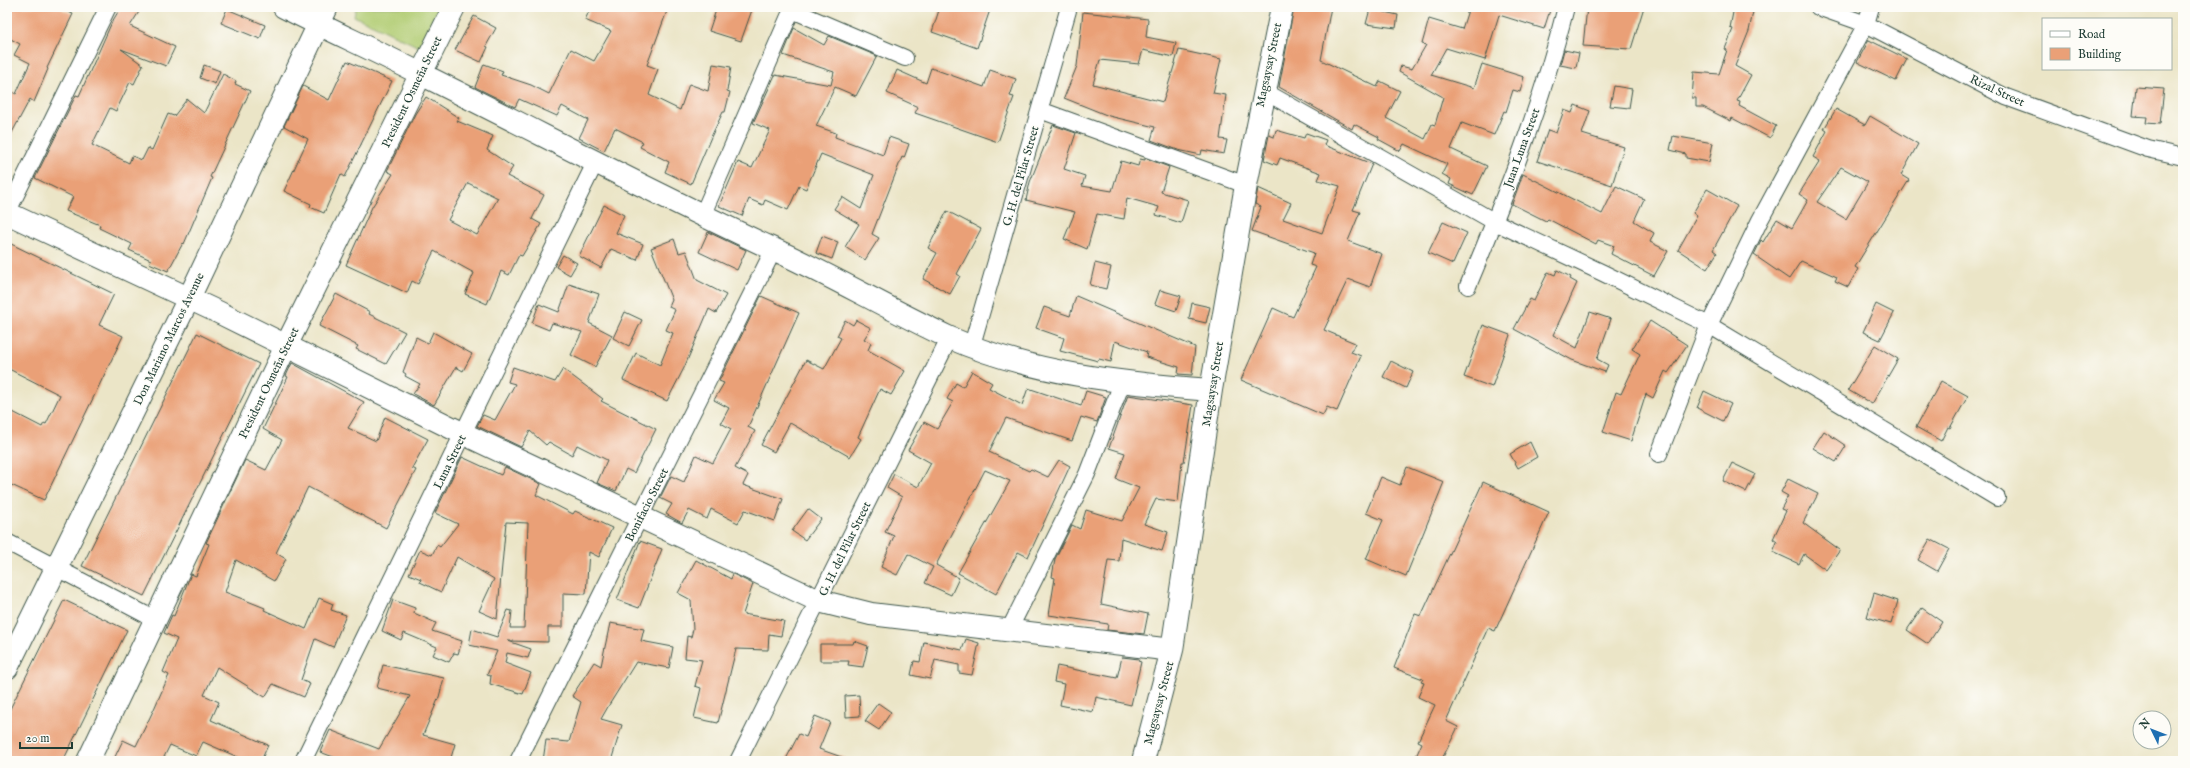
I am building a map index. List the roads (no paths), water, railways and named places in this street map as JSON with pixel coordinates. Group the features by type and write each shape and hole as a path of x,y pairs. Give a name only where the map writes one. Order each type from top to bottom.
{"street":[{"path":"108,7 7,213 189,298 464,434 819,601 871,614 1008,632 1172,650"},
{"path":"284,7 323,16 421,74 595,163 702,216 774,249 950,337 997,354 1058,371 1122,383 1211,390"},
{"name":"President Osmeña Street","path":"88,761 286,346 454,7"},
{"name":"G. H. del Pilar Street","path":"972,345 1069,7"},
{"name":"Magsaysay Street","path":"1144,761 1172,650 1211,390 1246,185 1282,7"},
{"name":"Juan Luna Street","path":"1468,286 1495,222 1552,63 1566,7"},
{"name":"Rizal Street","path":"1818,7 1866,24 2006,98 2148,149 2183,158"},
{"path":"1659,454 1709,325 1760,220 1866,24 1871,7"},
{"path":"702,216 793,8 905,58"},
{"name":"Don Mariano Marcos Avenue","path":"7,668 189,298 323,16"},
{"path":"1264,91 1495,222 1709,325 1997,498"},
{"path":"1040,110 1246,185"},
{"name":"Luna Street","path":"303,761 595,163"},
{"name":"Bonifacio Street","path":"518,761 774,249"},
{"name":"G. H. del Pilar Street","path":"738,761 950,337"},
{"path":"1008,632 1087,474 1122,383"},
{"path":"7,542 156,620"}]}
